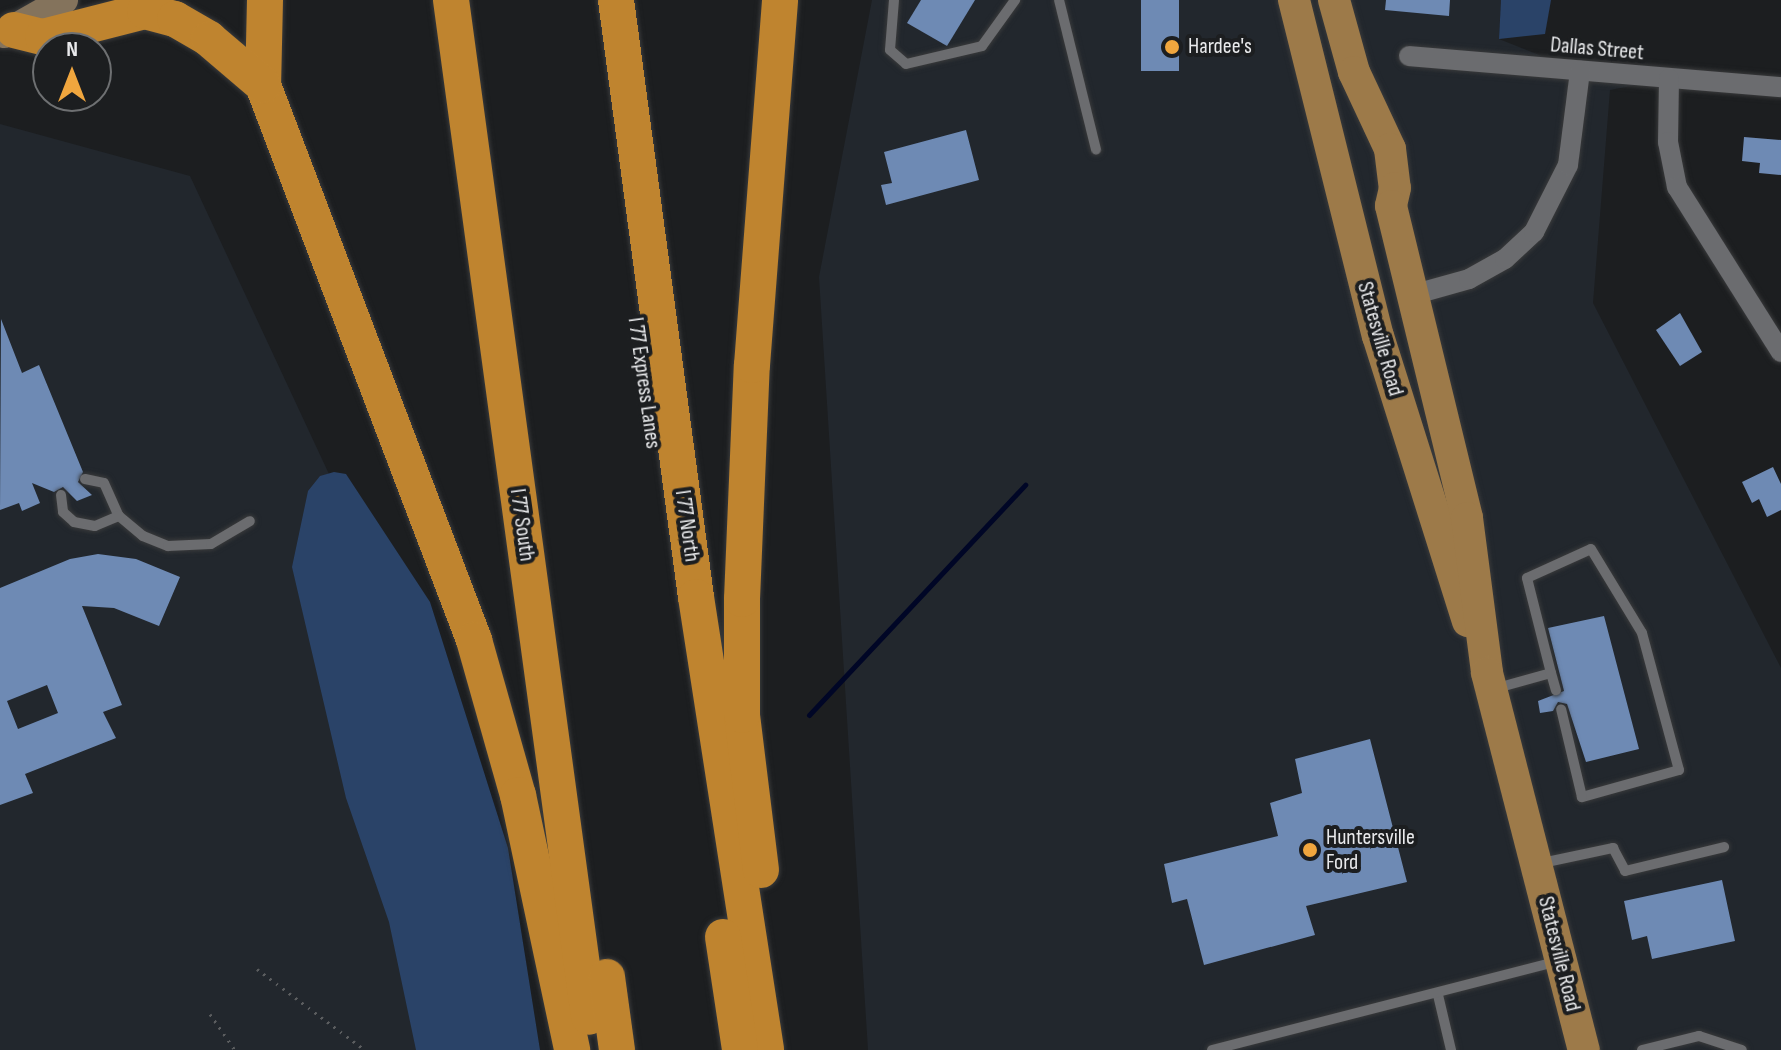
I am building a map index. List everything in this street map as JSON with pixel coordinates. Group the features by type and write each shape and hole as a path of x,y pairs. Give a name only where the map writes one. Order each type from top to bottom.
{"highway":[{"path":"265,0 263,85 474,640 534,862 572,1050"},
{"name":"I 77 South","path":"451,0 593,1050"},
{"path":"475,0 617,1050"},
{"name":"I 77 Express Lanes","path":"593,0 740,1050"},
{"name":"I 77 North","path":"616,0 703,642 766,1050"},
{"path":"780,0 752,365 741,656 742,715 782,1050"},
{"path":"7,33 43,37 145,11 175,19 209,39 263,85"}],"main road":[{"path":"7,33 64,0"},
{"name":"Statesville Road","path":"1294,0 1326,141 1444,558 1489,681 1584,1050"},
{"name":"Statesville Road","path":"1334,0 1354,72 1390,149 1395,172 1391,206 1467,518 1489,681"},
{"path":"1326,141 1343,142 1348,149 1362,205 1372,213 1391,206"}],"street":[{"name":"Dallas Street","path":"1409,56 1781,87"},
{"path":"1412,295 1469,279 1505,259 1534,232 1568,165 1580,71"},
{"path":"1669,79 1668,142 1677,187 1781,352"}],"lane":[{"path":"894,0 890,50 906,64 982,46 1015,0"},
{"path":"1059,0 1096,149"},
{"path":"85,479 104,483 119,516 143,536 192,548 250,521"},
{"path":"61,495 63,512 74,522 95,526 119,516"},
{"path":"1556,690 1527,578 1591,549 1642,633 1679,770 1582,797 1561,709"},
{"path":"1489,681 1551,673"},
{"path":"1536,864 1613,848 1625,871 1724,847"},
{"path":"1212,1050 1402,999 1438,995 1561,960"},
{"path":"1438,995 1451,1050"},
{"path":"1642,1050 1699,1036 1742,1050"}],"path":[{"path":"257,969 365,1050"},
{"path":"210,1014 235,1050"}],"shaded area":[{"path":"872,0 1501,0 1499,39 1580,71 1669,79 1610,90 1593,303 1781,668 1781,1050 868,1050 819,277"},
{"path":"1501,0 1551,0 1545,34 1499,39"},
{"path":"0,124 190,176 349,517 471,1050 0,1050"},
{"path":"334,472 346,474 430,602 508,848 540,1050 416,1050 389,922 346,798 292,567 308,491 320,476"}],"building":[{"path":"921,0 975,0 947,46 907,23"},
{"name":"Hardee's","path":"1141,0 1179,0 1179,71 1141,71"},
{"path":"1386,0 1450,0 1449,16 1385,10"},
{"path":"966,130 979,180 886,205 881,185 892,183 884,152"},
{"path":"1744,137 1781,140 1781,175 1759,173 1760,163 1742,161"},
{"path":"1680,313 1702,352 1680,366 1656,330"},
{"path":"1,319 22,373 39,365 83,472 78,482 92,495 77,501 63,487 54,492 32,483 40,503 22,511 19,503 0,510"},
{"path":"1773,467 1781,484 1781,510 1767,517 1759,499 1752,503 1742,482"},
{"path":"98,554 136,559 180,577 159,626 114,608 82,606 122,705 103,712 116,738 25,774 33,793 0,805 0,588 70,559","holes":["47,685 58,713 18,729 7,701"]},
{"path":"1604,616 1639,749 1586,762 1567,704 1558,702 1553,711 1540,713 1538,701 1564,691 1548,628"},
{"name":"Huntersville Ford","path":"1370,739 1407,882 1306,906 1315,935 1204,965 1187,899 1172,903 1164,864 1278,836 1270,803 1302,793 1295,759"},
{"path":"1722,880 1735,941 1652,959 1647,936 1632,940 1624,901"}],"waterway":[{"path":"809,715 1025,485"}],"place":[{"name":"Hardee's","path":"1172,47"},
{"name":"Huntersville Ford","path":"1310,850"}]}
